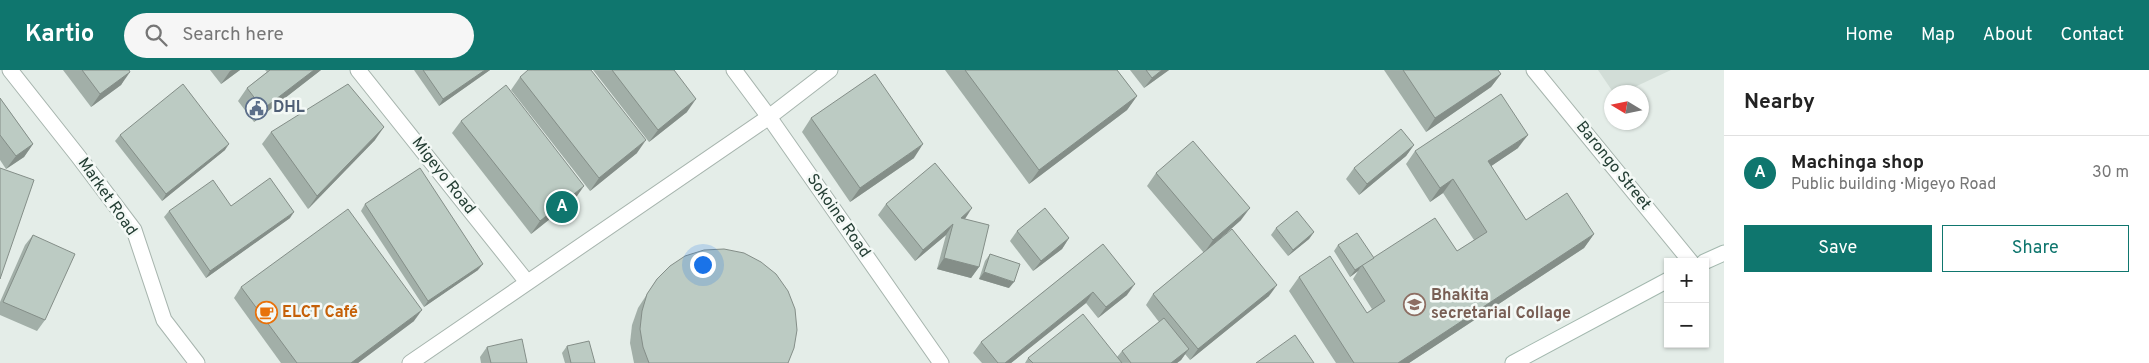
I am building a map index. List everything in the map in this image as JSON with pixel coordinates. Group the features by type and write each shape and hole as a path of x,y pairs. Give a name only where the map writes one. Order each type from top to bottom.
{"street":[{"name":"Market Road","path":"10,70 134,230 164,320 190,360"},
{"name":"Migeyo Road","path":"358,70 527,282"},
{"name":"Sokoine Road","path":"734,70 770,117 941,363"},
{"path":"410,363 770,117 830,70"},
{"name":"Barongo Street","path":"1534,70 1688,258"},
{"path":"1709,260 1724,253"},
{"path":"1514,363 1664,282"}],"shaded area":[{"path":"1598,70 1671,70 1639,85 1608,85"}],"building":[{"path":"82,70 129,70 130,72 100,94"},
{"path":"270,70 314,70 263,109 247,88"},
{"path":"423,70 485,70 443,99"},
{"path":"528,70 591,70 646,140 599,178 520,77"},
{"path":"612,70 674,70 696,99 658,130"},
{"path":"965,70 1117,70 1137,96 1039,170"},
{"path":"1146,70 1162,70 1152,78"},
{"path":"1403,70 1498,70 1501,74 1435,118"},
{"path":"875,74 923,144 860,188 811,118"},
{"path":"183,84 229,144 166,194 120,135"},
{"path":"348,84 384,127 317,196 271,132"},
{"path":"506,85 584,186 540,221 461,121"},
{"path":"1501,94 1528,135 1488,161 1526,220 1567,193 1594,234 1398,363 1354,363 1299,277 1330,256 1367,313 1385,301 1362,265 1435,218 1457,251 1487,232 1453,179 1440,188 1415,151"},
{"path":"0,98 33,144 16,156 0,135"},
{"path":"1401,129 1414,145 1367,184 1354,168"},
{"path":"1193,141 1250,208 1213,240 1156,173"},
{"path":"935,163 972,208 961,218 989,225 979,267 944,258 953,224 923,250 886,204"},
{"path":"0,168 34,180 0,279"},
{"path":"420,168 483,264 428,301 365,204"},
{"path":"270,178 294,212 210,271 169,211 213,180 231,206"},
{"path":"1045,208 1069,238 1041,261 1017,231"},
{"path":"348,209 422,310 351,363 297,363 241,287"},
{"path":"1297,211 1314,232 1293,250 1276,228"},
{"path":"1232,229 1277,285 1198,349 1153,294"},
{"path":"1357,233 1374,258 1355,270 1338,245"},
{"path":"33,235 75,254 45,320 3,302"},
{"path":"1103,244 1135,284 1106,307 1093,292 1005,363 998,363 981,342"},
{"path":"724,249 744,253 761,262 776,274 788,291 795,309 797,330 794,348 788,363 649,363 643,347 640,329 642,311 647,294 657,279 670,266 685,256 704,250"},
{"path":"990,254 1020,264 1014,282 984,272"},
{"path":"1083,314 1122,363 1033,363 1028,358"},
{"path":"1164,318 1189,349 1171,363 1131,363 1122,351"},
{"path":"1295,335 1314,363 1256,363"},
{"path":"522,339 527,363 491,363 487,347"},
{"path":"589,341 595,363 571,363 567,346"}],"place":[{"name":"DHL","path":"257,108"},
{"name":"Machinga shop","path":"562,207"},
{"name":"Bhakita secretarial Collage","path":"1415,305"},
{"name":"ELCT Café","path":"266,313"}]}
